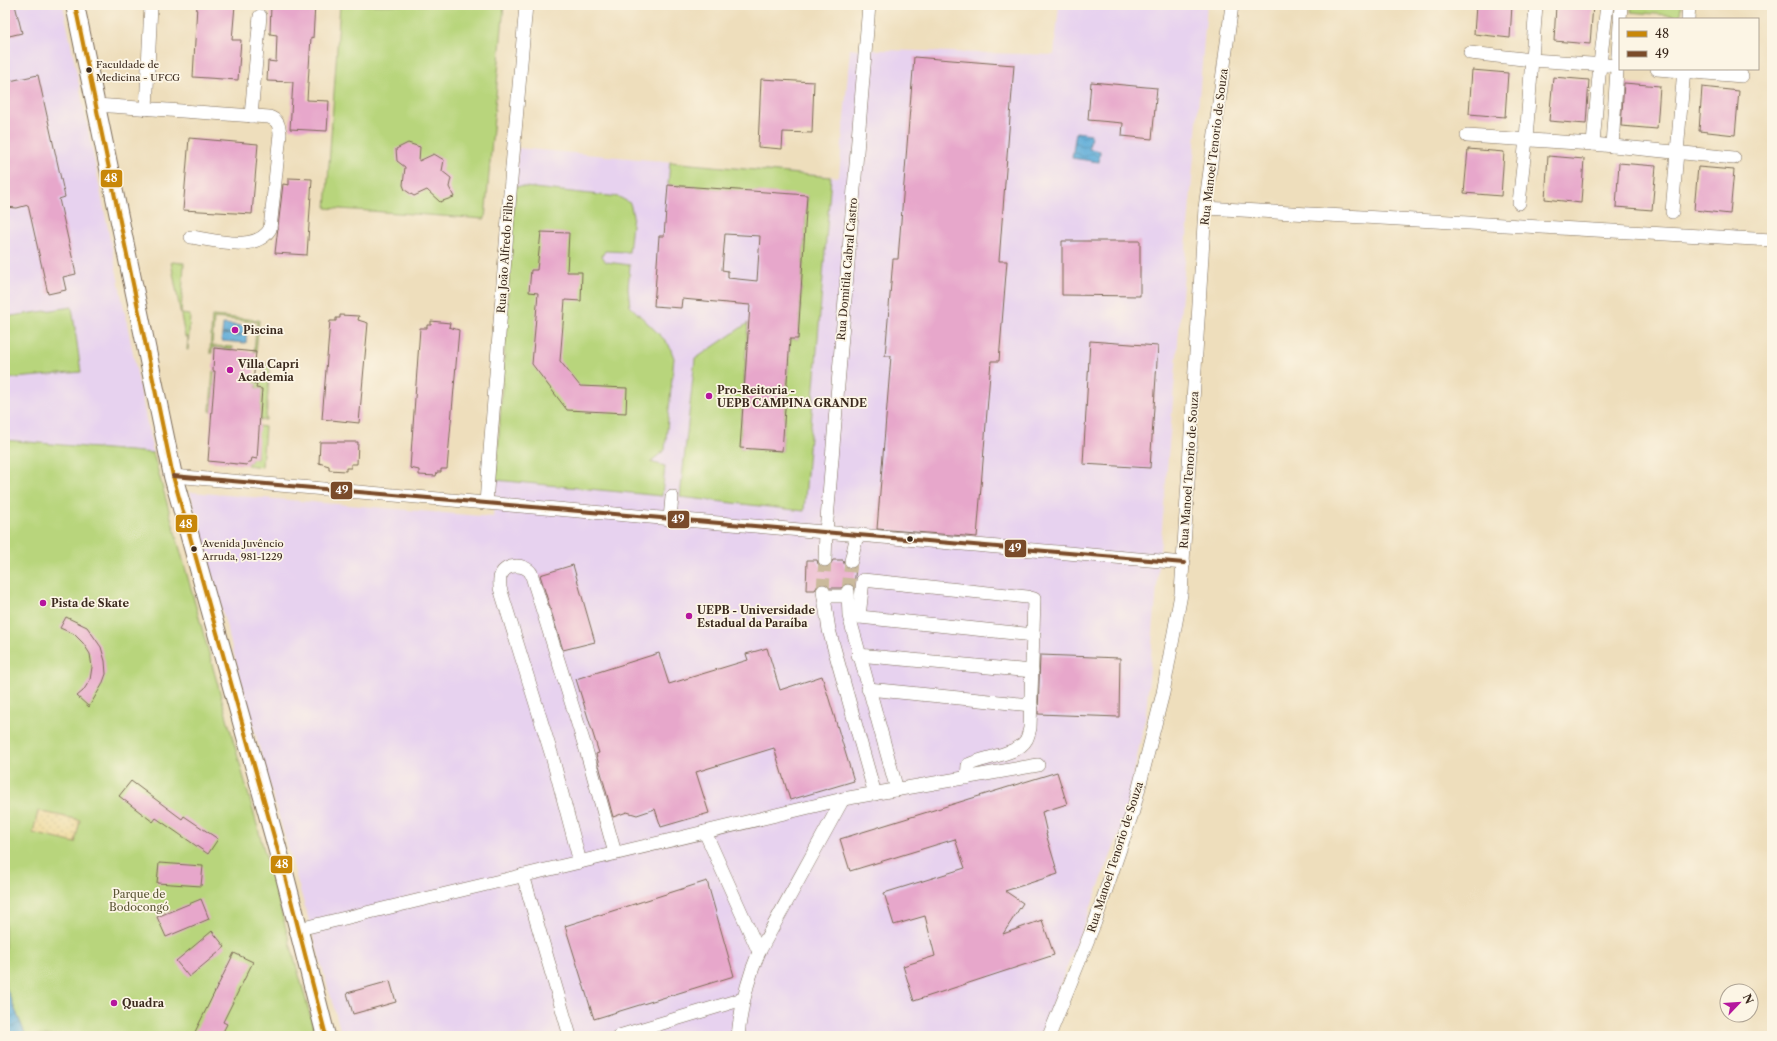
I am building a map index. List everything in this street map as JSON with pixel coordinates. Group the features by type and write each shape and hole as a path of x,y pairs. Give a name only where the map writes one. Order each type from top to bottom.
{"street":[{"path":"75,5 174,476 299,929 326,1036"},
{"path":"146,109 151,5"},
{"name":"Rua João Alfredo Filho","path":"486,503 526,5"},
{"name":"Rua Domitila Cabral Castro","path":"825,560 826,532 869,5"},
{"name":"Rua Manoel Tenorio de Souza","path":"1048,1036 1096,922 1133,811 1163,693 1181,594 1206,208 1232,5"},
{"path":"1519,203 1526,139 1536,5"},
{"path":"1593,144 1607,5"},
{"path":"1620,18 1621,5"},
{"path":"1688,18 1689,5"},
{"path":"251,116 260,16"},
{"path":"1470,53 1532,60 1619,66 1612,146"},
{"path":"1672,212 1684,70 1742,76"},
{"path":"96,105 269,117 275,119 279,125 280,134 270,229 266,236 256,242 246,244 191,237"},
{"path":"1467,136 1678,151 1734,158"},
{"path":"1206,208 1772,240"},
{"path":"174,476 1184,563"},
{"path":"670,519 672,497"},
{"path":"851,561 856,535"},
{"path":"580,862 552,756 500,588 500,575 504,570 518,566 528,568 533,577 587,753 615,853"},
{"path":"854,617 863,580 1032,598 1035,601 1030,728 1026,741 1017,749 976,760 968,765 967,778"},
{"path":"875,794 829,630 824,593 848,594 854,617 858,655 897,790"},
{"path":"854,617 1034,635"},
{"path":"858,655 1032,671"},
{"path":"868,689 1030,705"},
{"path":"299,929 843,799 1038,765"},
{"path":"738,1036 743,999 750,972 759,952 843,799"},
{"path":"705,832 759,952"},
{"path":"523,875 570,1036"},
{"path":"619,1036 743,999"}],"shaded area":[{"path":"5,5 63,5 153,453 5,440"},
{"name":"UEPB - Universidade Estadual da Paraíba","path":"1059,5 1207,5 1146,713 1124,822 1040,1036 342,1036 260,750 190,492 493,517 518,148 839,177 850,49 1054,55"}],"green space":[{"path":"340,5 504,5 485,219 326,208"},
{"path":"1632,5 1681,5 1680,16 1631,12"},
{"path":"670,162 831,177 804,511 680,497 695,359 748,323 740,448 782,451 790,339 798,339 807,196 668,185"},
{"path":"515,186 619,197 630,203 633,215 629,252 605,251 602,256 606,262 630,265 628,288 630,306 669,345 674,358 665,450 650,462 665,466 662,496 496,480"},
{"path":"171,262 184,263 181,314 190,315 188,350 188,337 185,337"},
{"path":"72,307 81,372 5,379 5,317"},
{"path":"212,316 259,320 256,352 254,352 257,322 214,318 212,346 233,347 232,355 231,349 212,348 212,353 210,353"},
{"path":"265,364 270,364 266,420 259,420 262,389 256,388 257,384 214,385 212,412 210,411 213,371 223,372 223,375 263,378"},
{"path":"258,426 265,427 262,467 247,465 248,462 251,462 252,458 257,459"},
{"name":"Parque de Bodocongó","path":"5,440 153,453 316,1036 26,1036 5,985"}],"sand":[{"path":"38,811 80,820 75,843 33,833"}],"water":[{"path":"1076,132 1091,134 1089,149 1100,151 1099,162 1072,158"},
{"name":"Piscina","path":"223,324 247,326 246,343 221,341"},
{"path":"5,985 26,1036 5,1036"}],"building":[{"path":"5,5 15,5 22,33 5,37"},
{"path":"197,5 235,5 232,40 241,40 238,80 193,77"},
{"path":"271,5 315,5 313,38 311,37 307,100 329,101 327,131 290,129 293,82 267,81 268,61 276,62 277,35 270,34"},
{"path":"1476,5 1512,5 1510,38 1474,34"},
{"path":"1556,5 1593,5 1590,44 1554,41"},
{"path":"914,57 1014,65 999,261 1007,261 999,361 991,361 977,537 877,529 891,356 885,356 893,259 898,259"},
{"path":"1472,70 1508,73 1505,117 1469,114"},
{"path":"38,75 65,197 59,199 76,274 63,277 66,290 48,294 28,205 17,208 5,207 5,121 8,120 5,106 5,82"},
{"path":"1553,77 1589,80 1586,124 1549,121"},
{"path":"761,79 814,82 812,133 783,132 782,149 758,147"},
{"path":"1091,82 1157,88 1152,139 1122,136 1123,123 1088,120"},
{"path":"1624,83 1660,86 1657,129 1621,126"},
{"path":"1702,87 1739,91 1735,135 1699,131"},
{"path":"189,138 258,144 252,214 183,210"},
{"path":"408,143 420,147 419,161 434,154 444,160 442,171 451,178 449,187 454,197 440,202 427,190 414,196 405,190 403,185 405,167 397,161 396,149"},
{"path":"1468,149 1504,152 1501,196 1464,193"},
{"path":"1548,156 1584,159 1581,203 1545,199"},
{"path":"1619,163 1656,166 1652,210 1616,207"},
{"path":"1698,167 1734,170 1730,214 1694,210"},
{"path":"289,178 312,179 307,255 275,253 283,184 289,185"},
{"path":"668,185 807,195 798,339 790,339 782,451 740,448 750,305 682,299 681,308 654,306 659,236 664,236","holes":["725,234 760,236 757,281 728,278 728,271 722,270"]},
{"path":"541,232 569,233 567,272 582,272 581,301 565,300 560,361 580,386 627,388 626,413 567,410 532,364 538,293 529,292 531,270 537,270"},
{"path":"1062,241 1140,241 1140,296 1062,295"},
{"path":"340,315 359,316 358,320 368,323 359,423 322,419 330,321 336,321 336,318 340,318"},
{"path":"431,321 450,323 449,327 459,330 447,469 441,469 441,472 437,472 436,476 419,475 419,470 410,468 420,328 427,328 427,325 431,325"},
{"path":"1090,341 1158,346 1150,468 1083,464"},
{"path":"214,348 256,352 253,383 257,384 256,388 262,389 257,459 252,458 251,462 248,462 247,465 208,461 215,371 213,371"},
{"path":"320,442 358,442 357,464 351,464 351,468 346,468 346,471 329,470 329,466 319,463"},
{"path":"807,560 817,560 818,564 824,568 829,567 833,560 843,560 845,567 849,569 856,567 854,586 847,583 841,588 830,588 826,584 822,583 818,585 815,590 806,590"},
{"path":"573,565 595,642 563,650 540,575"},
{"path":"66,617 87,627 101,647 105,661 106,674 102,685 89,707 77,696 83,691 90,680 92,667 90,654 83,643 74,634 60,628"},
{"path":"767,648 780,690 822,676 854,781 790,800 774,748 696,772 709,813 661,827 655,809 637,815 627,812 613,817 596,754 599,753 576,679 659,653 669,684 748,660 746,654"},
{"path":"1040,655 1120,658 1119,717 1038,714"},
{"path":"1057,772 1067,804 1042,812 1046,834 1058,874 1005,891 1023,903 1003,934 1042,920 1054,955 914,1001 903,966 935,956 925,916 894,925 884,893 965,868 955,839 850,871 840,839"},
{"path":"131,781 182,819 184,816 218,839 208,854 156,818 153,822 119,796"},
{"path":"159,863 203,866 201,886 157,883"},
{"path":"707,881 734,976 594,1019 565,926"},
{"path":"201,899 209,919 166,937 157,917"},
{"path":"212,931 225,947 189,977 176,961"},
{"path":"234,953 253,962 223,1022 227,1024 221,1036 193,1036"},
{"path":"390,981 396,1002 353,1014 347,993"}],"tunnel":[{"path":"823,591 825,560"},
{"path":"848,591 851,561"}],"transit line":[{"name":"48","path":"75,5 173,476 282,865 326,1036"},
{"name":"49","path":"173,476 1184,563"}],"place":[{"name":"Faculdade de Medicina - UFCG","path":"89,70"},
{"name":"Piscina","path":"235,330"},
{"name":"Villa Capri Academia","path":"230,370"},
{"name":"Pro-Reitoria - UEPB CAMPINA GRANDE","path":"709,396"},
{"name":"Avenida Juvêncio Arruda, 981-1229","path":"194,549"},
{"name":"Pista de Skate","path":"43,603"},
{"name":"UEPB - Universidade Estadual da Paraíba","path":"689,616"},
{"name":"Quadra","path":"114,1003"}]}
